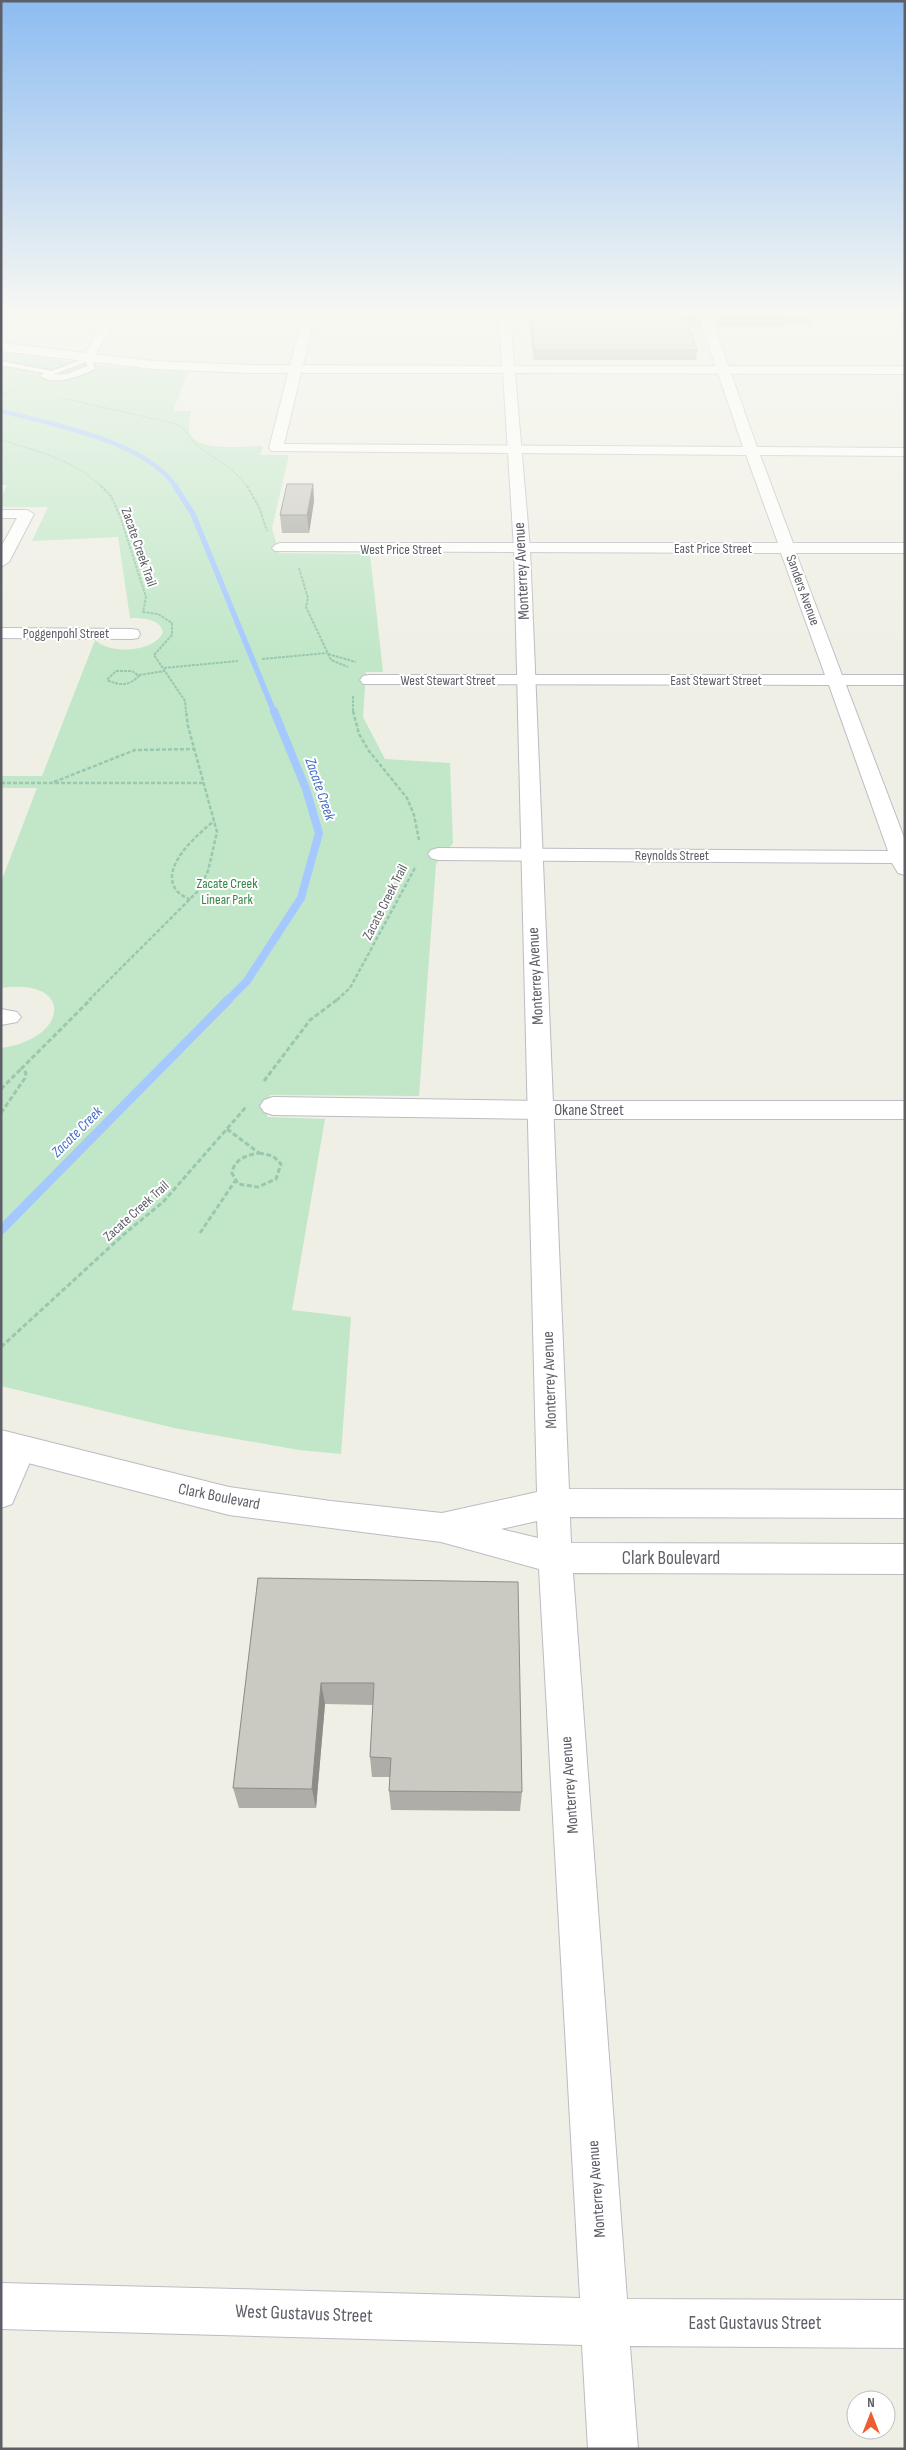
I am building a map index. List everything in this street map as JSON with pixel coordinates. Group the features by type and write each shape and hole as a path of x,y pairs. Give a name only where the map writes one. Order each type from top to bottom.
{"street":[{"path":"282,425 276,448 905,452"},
{"name":"Monterrey Avenue","path":"512,425 522,549 527,680 530,854 542,1110 555,1558 613,2449"},
{"name":"Sanders Avenue","path":"743,425 903,861"},
{"path":"1,514 27,514 1,562"},
{"name":"West Price Street","path":"274,544 522,549"},
{"name":"East Price Street","path":"522,549 905,548"},
{"name":"Poggenpohl Street","path":"1,633 132,634"},
{"name":"West Stewart Street","path":"369,680 527,680"},
{"name":"East Stewart Street","path":"527,680 905,680"},
{"name":"Reynolds Street","path":"438,854 903,861"},
{"name":"Okane Street","path":"273,1106 542,1110 905,1110"},
{"path":"1,1494 10,1445"},
{"name":"Clark Boulevard","path":"10,1445 228,1501 441,1527 555,1558 905,1559"},
{"name":"Clark Boulevard","path":"441,1527 554,1503 905,1504"},
{"name":"West Gustavus Street","path":"1,2306 606,2322"},
{"name":"East Gustavus Street","path":"606,2322 905,2324"}],"path":[{"path":"174,425 185,428 186,434 191,441 235,471 265,518 274,544"},
{"name":"Zacate Creek Trail","path":"1,440 50,455 75,466 94,479 111,496 120,516 146,597 142,612 158,614 172,623 172,636 154,655 185,701 188,726 217,832 208,870 190,900 1,1089"},
{"path":"297,565 301,570 308,598 306,607 327,653 333,663 353,669"},
{"path":"262,658 327,653"},
{"path":"139,676 132,671 122,670 112,673 107,680 113,684 128,684 136,681 139,676 165,669 238,661"},
{"name":"Zacate Creek Trail","path":"354,692 353,711 358,731 380,766 404,791 414,812 418,848"},
{"path":"52,783 135,750 194,749"},
{"path":"1,783 204,783"},
{"path":"190,900 179,896 174,891 171,876 182,851 214,821"},
{"name":"Zacate Creek Trail","path":"264,1081 310,1020 344,996 350,988 390,917 417,862"},
{"path":"1,1114 25,1078 26,1073 22,1068"},
{"name":"Zacate Creek Trail","path":"1,1347 122,1236 164,1202 247,1106"},
{"path":"227,1129 259,1153"},
{"path":"259,1153 273,1156 281,1164 276,1179 258,1187 244,1186 235,1181 232,1171 235,1162 246,1155 259,1153"},
{"path":"200,1233 235,1181"}],"green space":[{"name":"Zacate Creek Linear Park","path":"1,425 189,425 191,435 204,444 224,447 263,446 260,455 289,455 272,528 279,553 370,554 383,672 366,672 363,717 385,759 450,763 453,843 436,864 419,1096 270,1095 267,1117 325,1119 292,1310 351,1317 341,1454 299,1450 174,1428 1,1386 1,1048 24,1042 40,1033 50,1022 54,1011 51,1000 42,991 25,987 1,988 1,882 37,788 1,788 1,776 42,776 95,640 102,645 112,648 137,648 153,643 163,632 161,627 154,621 130,618 118,537 32,541 48,507 1,507 1,498 7,485 1,485"}],"building":[{"path":"287,484 313,484 307,515 280,515"},
{"path":"258,1578 518,1582 522,1792 389,1791 391,1758 370,1757 374,1683 321,1683 312,1789 233,1788"}],"waterway":[{"name":"Zacate Creek","path":"56,425 121,446 162,471 176,487"},
{"name":"Zacate Creek","path":"175,486 193,514 274,712"},
{"name":"Zacate Creek","path":"229,999 247,981 301,898 319,833 306,789 274,711"},
{"name":"Zacate Creek","path":"1,1230 229,999"}]}
